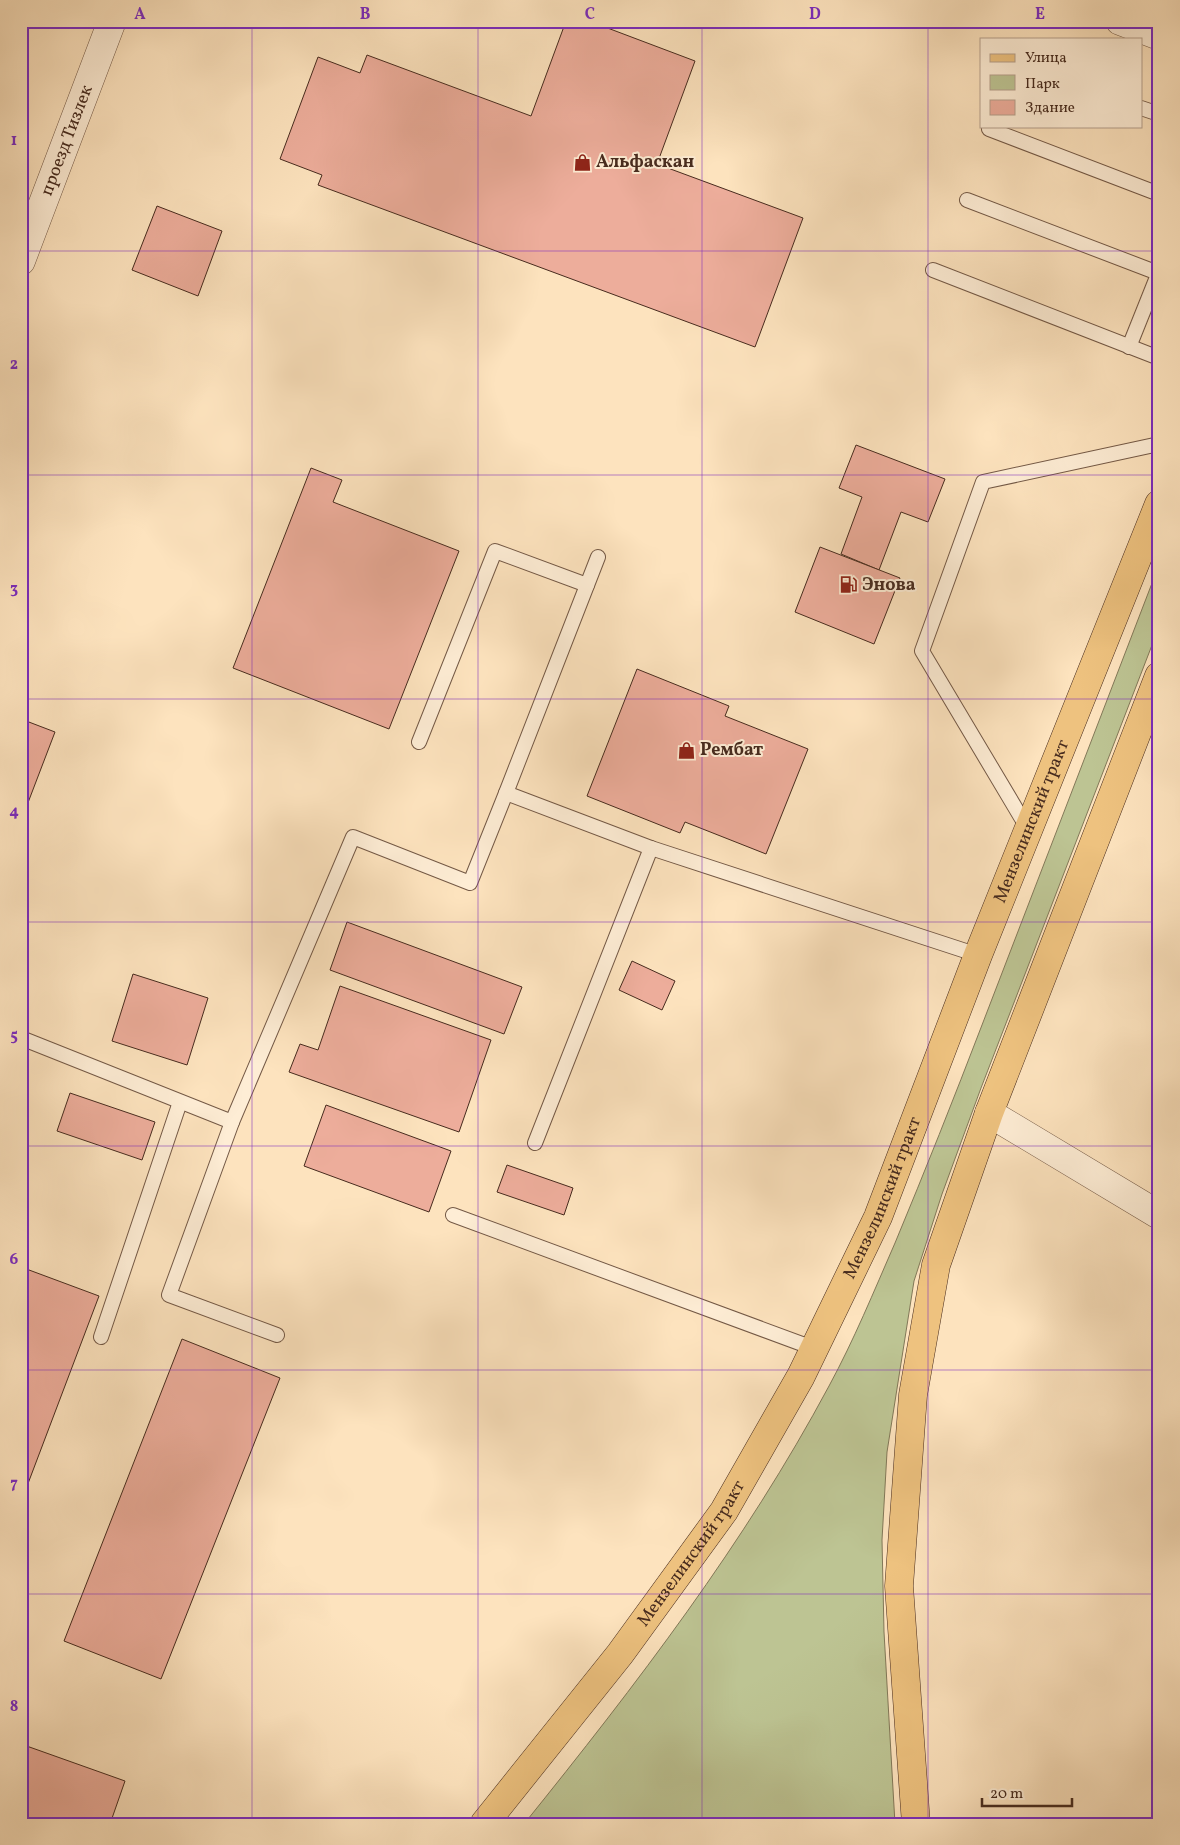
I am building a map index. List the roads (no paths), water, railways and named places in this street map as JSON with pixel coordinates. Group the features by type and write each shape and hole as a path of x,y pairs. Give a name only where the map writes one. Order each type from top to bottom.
{"main road":[{"name":"Мензелинский тракт","path":"484,1824 620,1654 724,1511 801,1376 878,1217 978,956 1159,504"},
{"path":"916,1824 899,1586 913,1395 936,1265 989,1113 1159,676"}],"street":[{"name":"проезд Тизлек","path":"21,261 112,21"},
{"path":"1120,21 1159,36"},
{"path":"989,1113 1159,1215"}],"lane":[{"path":"1142,108 1159,114"},
{"path":"989,129 1159,194"},
{"path":"967,200 1158,272 1129,347"},
{"path":"934,270 1159,358"},
{"path":"1028,830 922,651 983,482 1159,444"},
{"path":"419,742 495,551 587,585"},
{"path":"277,1335 169,1295 232,1122 353,837 470,883 598,557"},
{"path":"506,793 651,848 978,956"},
{"path":"535,1142 651,848"},
{"path":"21,1038 232,1122"},
{"path":"101,1336 180,1102"},
{"path":"453,1215 813,1348"}],"place":[{"name":"Альфаскан","path":"582,162"},
{"name":"Энова","path":"848,585"},
{"name":"Рембат","path":"686,750"}]}
